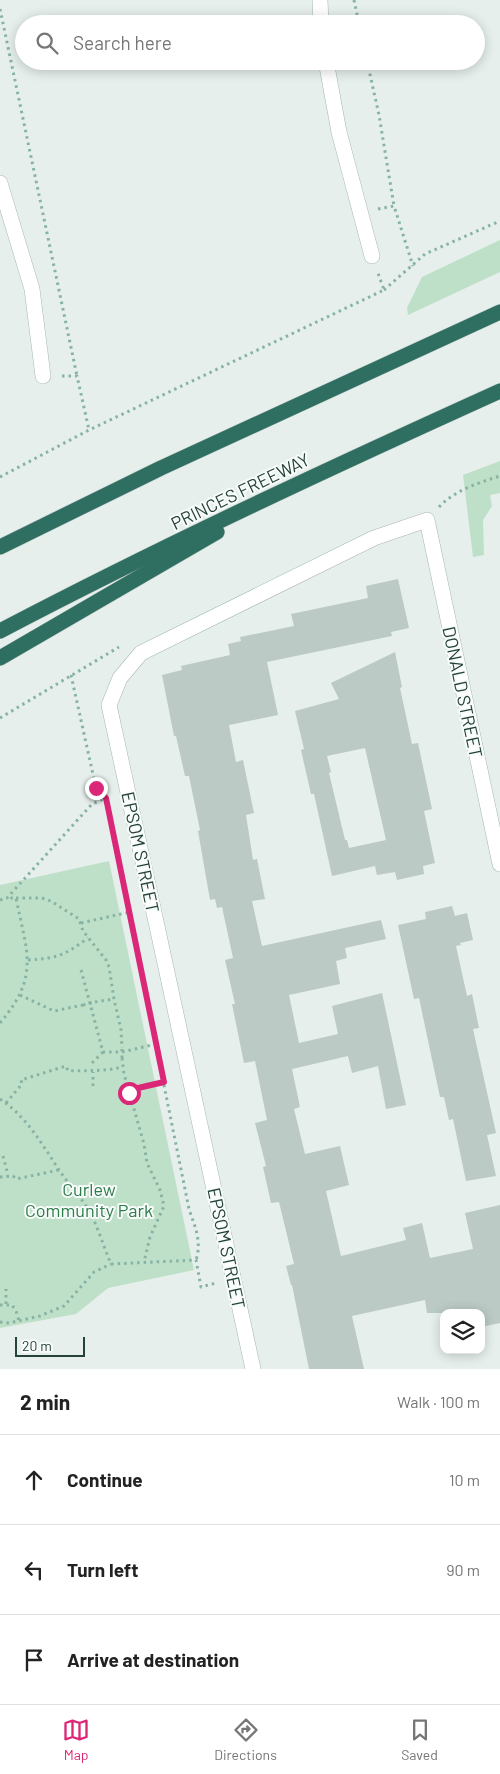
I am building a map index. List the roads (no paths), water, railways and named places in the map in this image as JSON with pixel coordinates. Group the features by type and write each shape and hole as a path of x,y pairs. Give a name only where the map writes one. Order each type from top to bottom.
{"highway":[{"path":"0,548 161,468 500,312"},
{"name":"PRINCES FREEWAY","path":"0,631 306,479 500,391"},
{"path":"0,658 306,479"}],"street":[{"path":"320,0 321,15"},
{"path":"328,70 339,132 372,256"},
{"path":"0,182 32,289 44,376"},
{"name":"DONALD STREET","path":"427,520 500,864"},
{"name":"EPSOM STREET","path":"253,1369 109,705 120,678 141,653 374,538 427,520"}],"park label":[{"name":"Curlew Community Park","path":"89,1199"}]}
